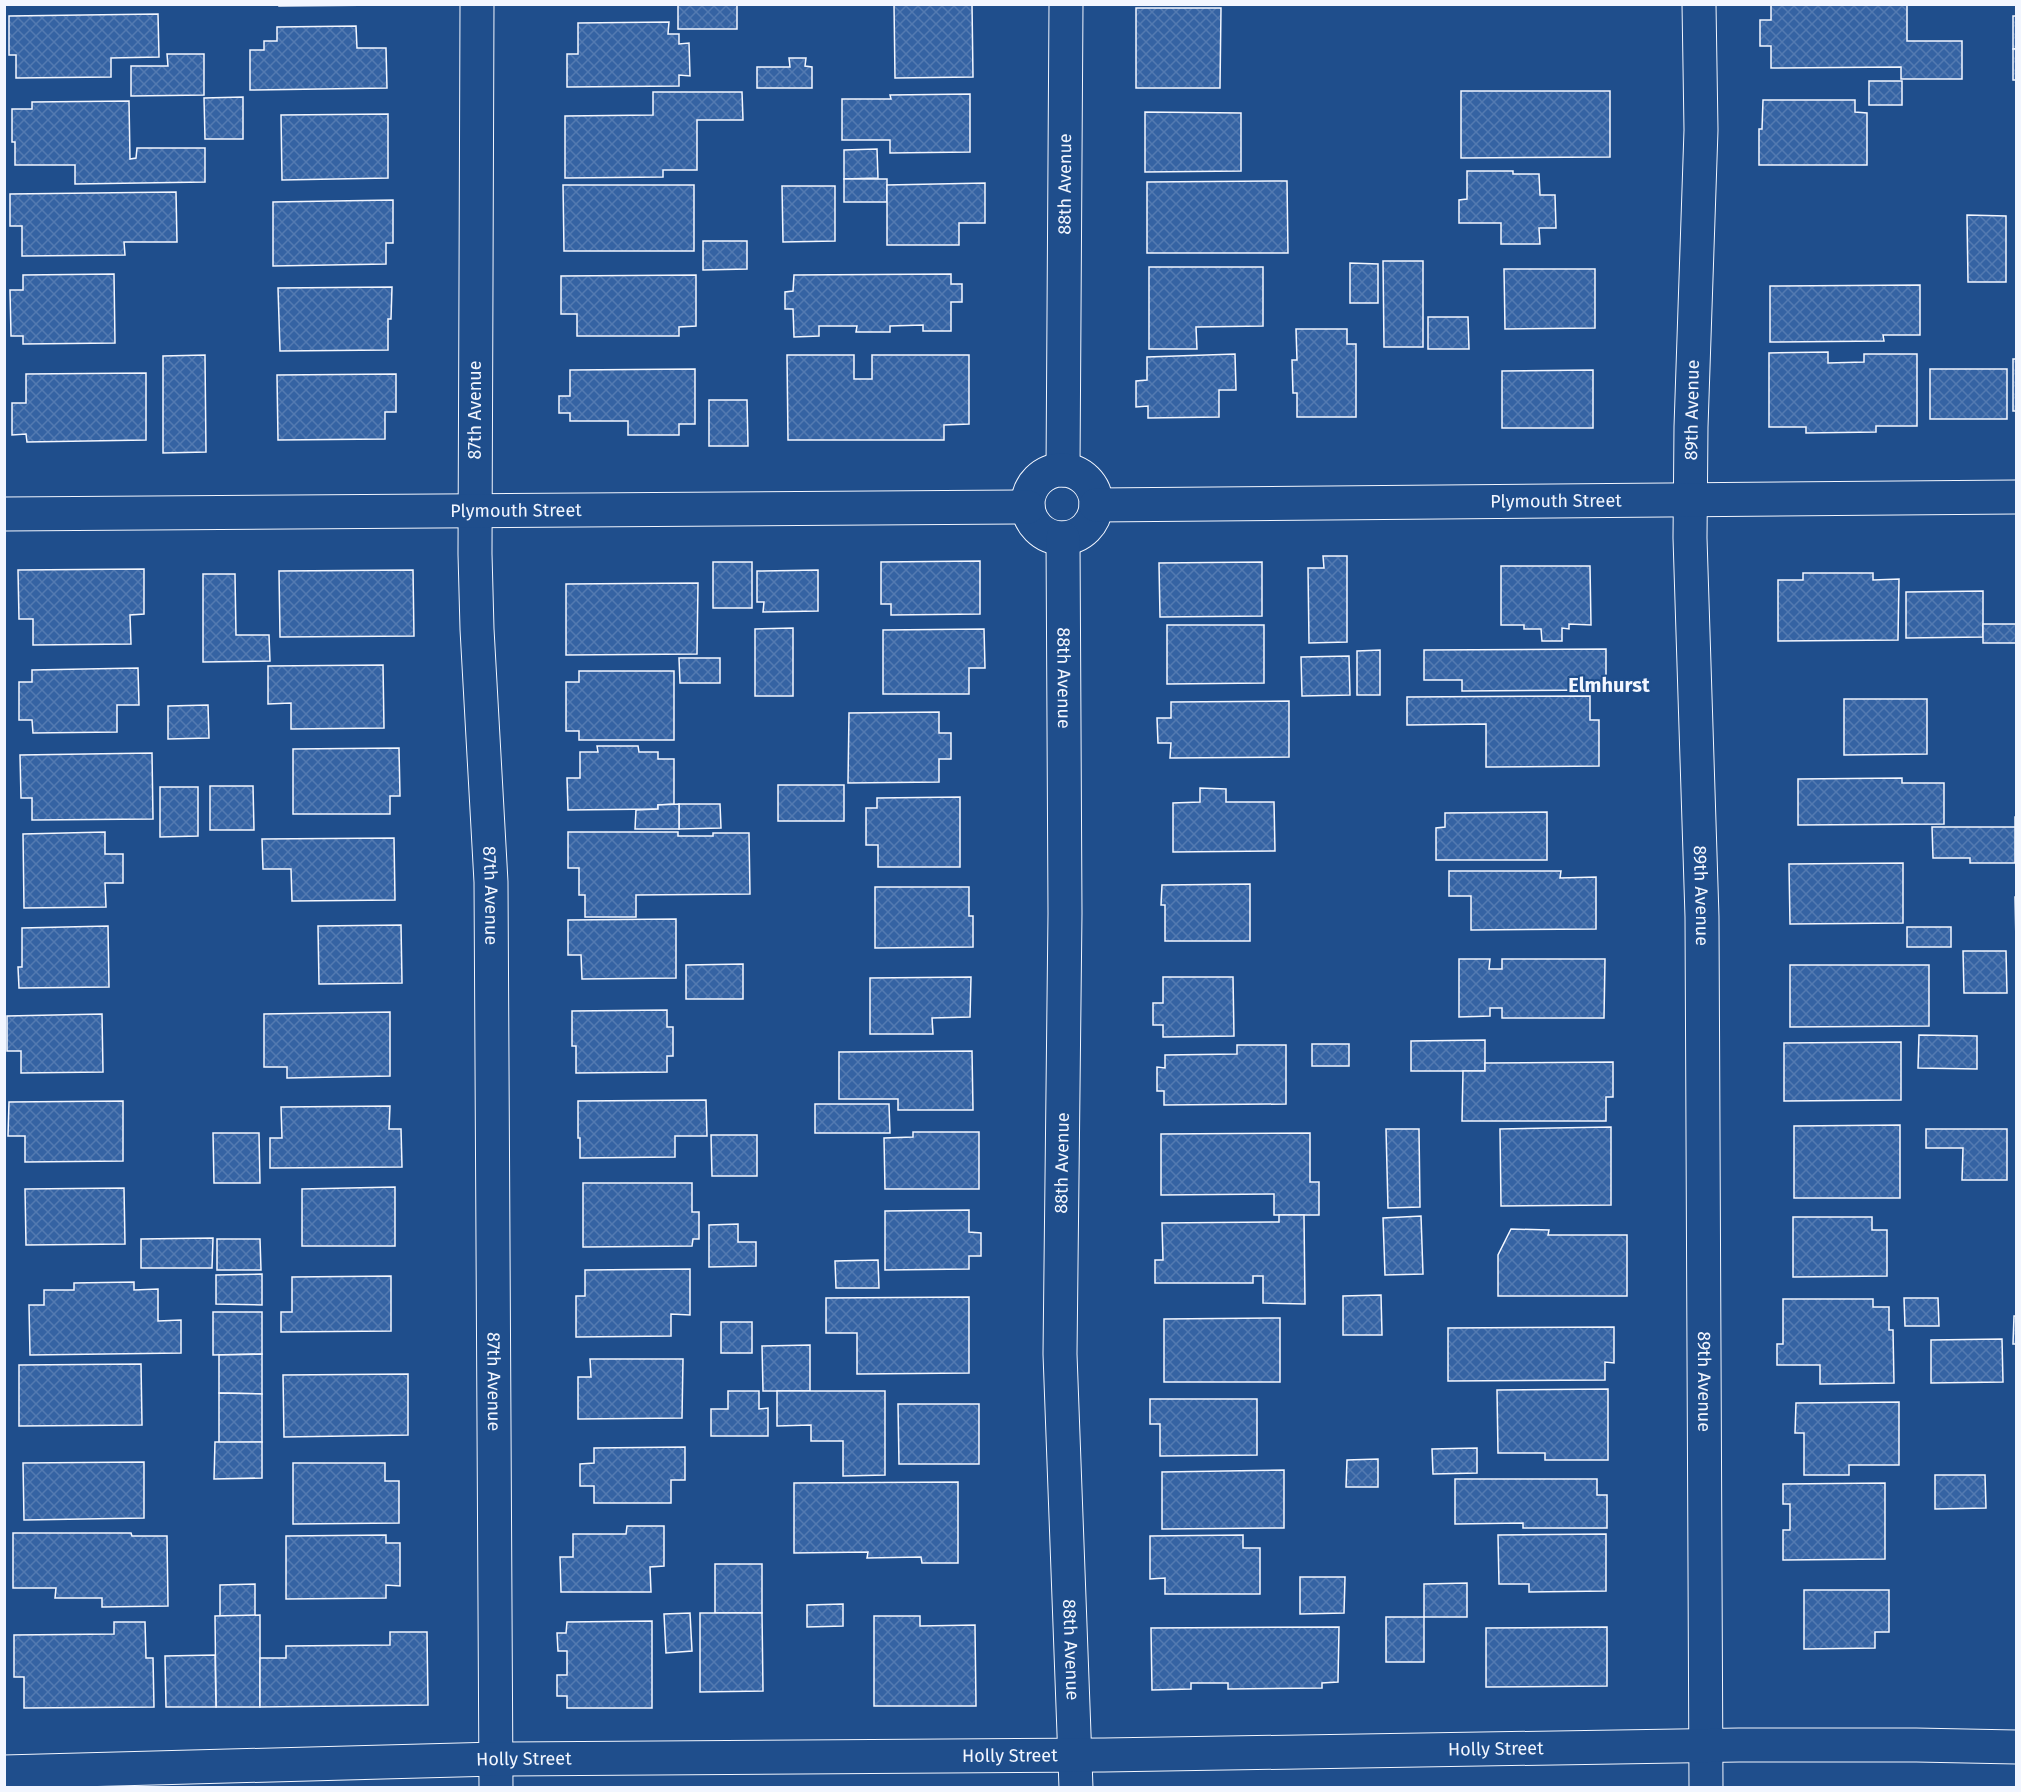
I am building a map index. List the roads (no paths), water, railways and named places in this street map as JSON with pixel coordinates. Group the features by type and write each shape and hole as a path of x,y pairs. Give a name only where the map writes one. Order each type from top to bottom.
{"street":[{"name":"87th Avenue","path":"477,4 477,629 491,882 496,1773"},
{"name":"88th Avenue","path":"1063,470 1066,4"},
{"name":"89th Avenue","path":"1699,4 1701,130 1691,427 1691,570 1702,916 1706,1788"},
{"path":"1063,470 1076,472 1087,480 1095,492 1096,505 1094,518 1086,529 1063,538 1050,536 1040,529 1032,519 1028,507 1030,493 1038,480 1049,472 1063,470"},
{"name":"Plymouth Street","path":"1096,505 2016,497"},
{"name":"Plymouth Street","path":"4,514 1028,507"},
{"name":"88th Avenue","path":"1063,538 1065,914 1060,1354 1076,1788"},
{"name":"Holly Street","path":"4,1772 496,1773 1076,1755 1706,1745 2016,1747"}],"district":[{"name":"Elmhurst","path":"1609,685"}]}
